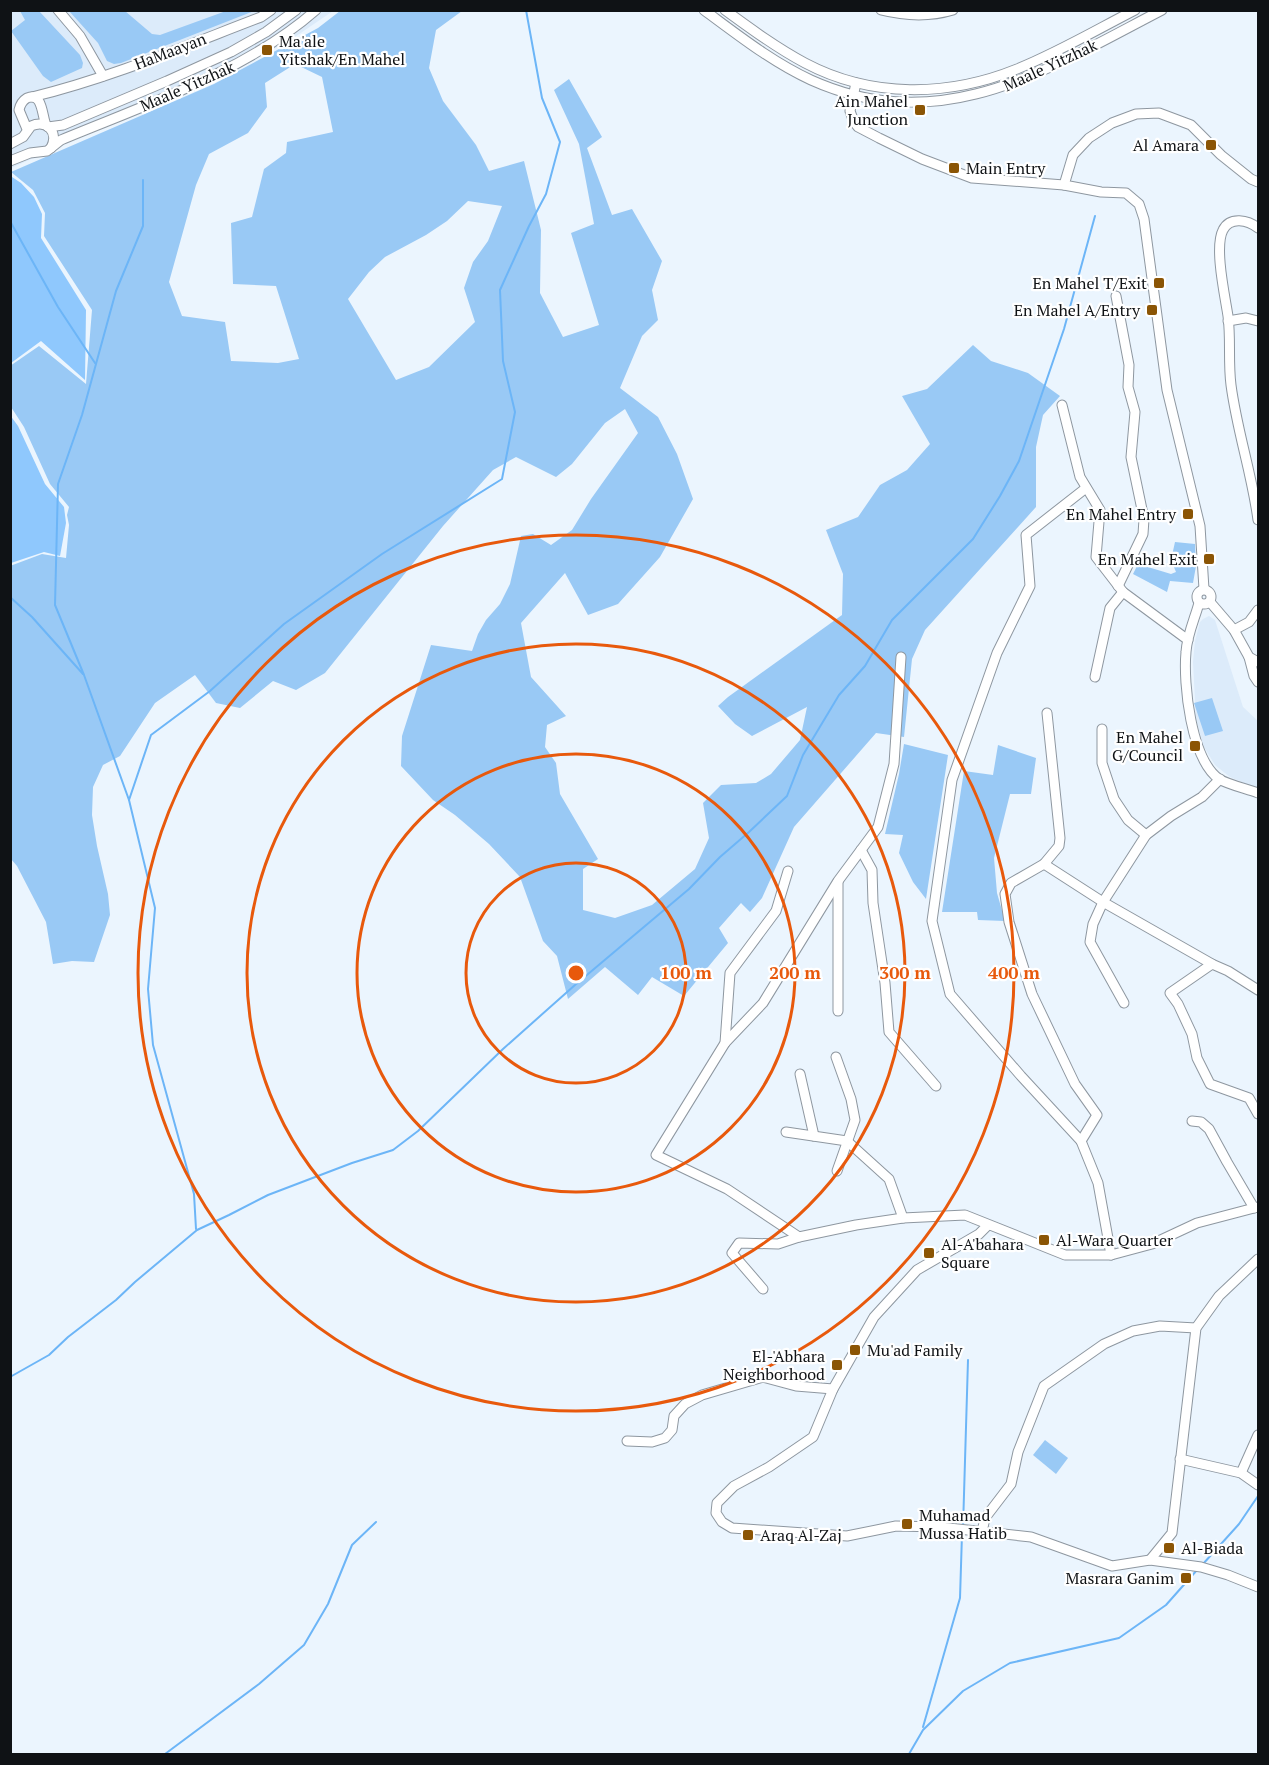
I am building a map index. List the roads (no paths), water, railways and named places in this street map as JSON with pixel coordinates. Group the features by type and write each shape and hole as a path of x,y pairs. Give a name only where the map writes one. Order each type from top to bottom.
{"street":[{"path":"58,10 80,36 103,76"},
{"name":"HaMaayan","path":"21,104 24,99 67,89 161,56 261,17 272,10"},
{"name":"Maale Yitzhak","path":"47,126 63,125 206,63 266,32 296,10"},
{"name":"Maale Yitzhak","path":"51,148 61,140 237,64 281,39 316,10"},
{"name":"Maale Yitzhak","path":"704,10 770,57 820,83 853,95 887,101 919,103 991,91 1046,70 1162,10"},
{"name":"Maale Yitzhak","path":"725,10 777,47 805,63 856,83 888,89 919,90 988,79 1015,70 1135,10"},
{"path":"881,10 910,15 927,15 954,10"},
{"path":"856,83 850,111 858,127 922,159 972,178 1064,185 1101,192 1126,193 1139,204 1144,219 1167,390 1200,525 1204,589"},
{"name":"HaMaayan","path":"43,109 51,98 67,89"},
{"path":"10,161 51,148 53,133 43,118 43,109 38,100 32,97"},
{"path":"21,104 19,110 27,131 24,139 33,152 38,153"},
{"path":"21,104 10,112 21,117"},
{"path":"1064,185 1073,155 1089,138 1112,123 1136,114 1159,114 1191,125 1221,156 1258,182"},
{"path":"10,144 23,137 36,124 47,126"},
{"path":"1258,228 1240,220 1231,222 1223,229 1218,246 1228,321 1231,384 1255,491 1258,520"},
{"path":"1095,677 1110,608 1143,534 1144,519 1131,457 1135,412 1128,387 1129,365 1116,296"},
{"path":"1228,321 1246,318 1258,321"},
{"path":"1062,405 1080,477 1100,510 1096,557 1120,589 1188,640"},
{"path":"1086,488 1026,535 1030,586 997,652 952,780 932,921 950,994 1081,1141 1098,1183 1112,1255"},
{"path":"1204,589 1210,592 1212,597 1210,602"},
{"path":"1204,589 1199,591 1197,596 1199,603 1186,652 1187,688 1192,727 1199,749 1209,767 1220,779 1258,793"},
{"path":"1199,603 1210,602"},
{"path":"1210,602 1234,630 1249,657 1258,682"},
{"path":"1234,630 1249,622 1258,609"},
{"path":"799,1237 727,1189 656,1155 725,1043 763,1003 838,881 878,827 894,764 901,657"},
{"path":"1249,657 1258,662"},
{"path":"1047,713 1059,846 1044,864 1011,883 1005,894 1008,922 1032,994 1076,1084 1097,1115 1081,1141"},
{"path":"1102,729 1102,763 1114,799 1128,820 1146,835"},
{"path":"1124,1002 1090,942 1093,924 1103,902 1146,835 1202,797 1220,779"},
{"path":"861,850 872,870 873,903 885,983 889,1032 936,1086"},
{"path":"1044,864 1103,902 1212,964 1228,970 1258,990"},
{"path":"725,1043 730,973 776,911 788,871"},
{"path":"838,881 838,1011"},
{"path":"1212,964 1170,993 1183,1014 1197,1058 1210,1084 1249,1098 1258,1114"},
{"path":"836,1057 851,1099 855,1120 837,1171"},
{"path":"800,1074 814,1136"},
{"path":"763,1289 732,1253 739,1243 778,1244 799,1237 856,1225 903,1218 965,1215 1065,1255 1112,1255 1152,1244 1197,1223 1256,1207 1209,1129 1201,1122 1192,1121"},
{"path":"786,1132 847,1142 889,1179 903,1218"},
{"path":"988,1225 979,1234 917,1270 874,1317 833,1389 813,1437 769,1467 734,1486 717,1503 716,1513 722,1522 732,1528 847,1536 896,1526 940,1527 1031,1537 1112,1566 1150,1560 1201,1567 1258,1587"},
{"path":"1150,1560 1172,1533 1196,1328 1219,1296 1258,1260"},
{"path":"982,1532 985,1518 1011,1484 1018,1452 1044,1386 1104,1344 1132,1331 1160,1326 1196,1328"},
{"path":"627,1441 652,1442 665,1438 672,1430 674,1416 685,1404 702,1395 763,1377 796,1386 833,1389"},
{"path":"1241,1473 1258,1435"},
{"path":"1180,1459 1241,1473 1258,1485"}],"waterway":[{"path":"196,1229 194,1194 153,1045 148,989 155,908 129,800 151,735 210,691 284,624 382,554 502,479 515,412 503,361 500,290 546,194 560,142 542,98 526,10"},
{"path":"129,800 84,675 55,605 58,484 82,415 116,291 143,226 143,180"},
{"path":"10,1377 49,1355 197,1230 268,1195 393,1150 418,1131 503,1049 575,985 689,889 720,857 787,796 803,755 839,695 865,666 892,620 973,539 1019,461 1064,329 1095,216"},
{"path":"10,221 58,307 95,363"},
{"path":"10,597 32,617 83,674"},
{"path":"963,1528 968,1360"},
{"path":"1203,1564 1239,1524 1258,1496"},
{"path":"165,1754 259,1684 304,1645 328,1604 352,1545 376,1522"},
{"path":"923,1727 960,1598 962,1534"},
{"path":"909,1754 923,1730 963,1691 1010,1663 1119,1638 1166,1605 1197,1570"}],"place":[{"name":"Ma'ale Yitshak/En Mahel","path":"267,50"},
{"name":"Ain Mahel Junction","path":"920,110"},
{"name":"Al Amara","path":"1211,145"},
{"name":"Main Entry","path":"954,168"},
{"name":"En Mahel T/Exit","path":"1159,283"},
{"name":"En Mahel A/Entry","path":"1152,310"},
{"name":"En Mahel Entry","path":"1188,514"},
{"name":"En Mahel Exit","path":"1209,559"},
{"name":"En Mahel G/Council","path":"1195,746"},
{"name":"Al-Wara Quarter","path":"1044,1240"},
{"name":"Al-A'bahara Square","path":"929,1253"},
{"name":"Mu'ad Family","path":"855,1350"},
{"name":"El-'Abhara Neighborhood","path":"837,1365"},
{"name":"Muhamad Mussa Hatib","path":"907,1524"},
{"name":"Araq Al-Zaj","path":"748,1535"},
{"name":"Al-Biada","path":"1169,1548"},
{"name":"Masrara Ganim","path":"1186,1578"}]}
